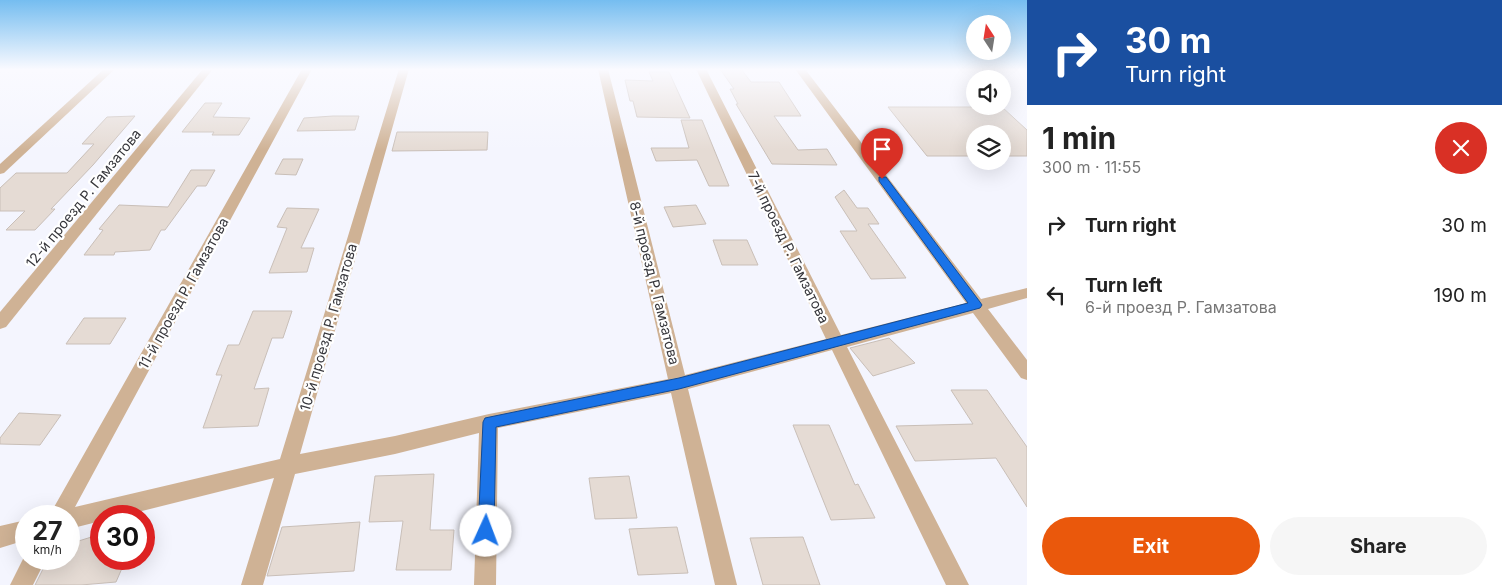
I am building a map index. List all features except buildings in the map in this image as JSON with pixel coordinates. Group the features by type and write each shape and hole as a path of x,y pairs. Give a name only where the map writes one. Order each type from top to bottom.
{"street":[{"path":"0,170 80,96"},
{"name":"12-й проезд Р. Гамзатова","path":"0,323 186,96"},
{"name":"11-й проезд Р. Гамзатова","path":"65,505 292,96"},
{"name":"10-й проезд Р. Гамзатова","path":"252,585 396,96"},
{"name":"8-й проезд Р. Гамзатова","path":"610,96 726,585"},
{"name":"7-й проезд Р. Гамзатова","path":"714,96 958,585"},
{"path":"820,96 1027,373"},
{"path":"80,516 287,466 395,445 490,422 679,384 1027,293"},
{"path":"485,585 490,422"},
{"path":"0,537 15,533"},
{"path":"21,585 30,570"}],"route":[{"path":"486,531 490,422 679,384 976,305 882,179"}]}
